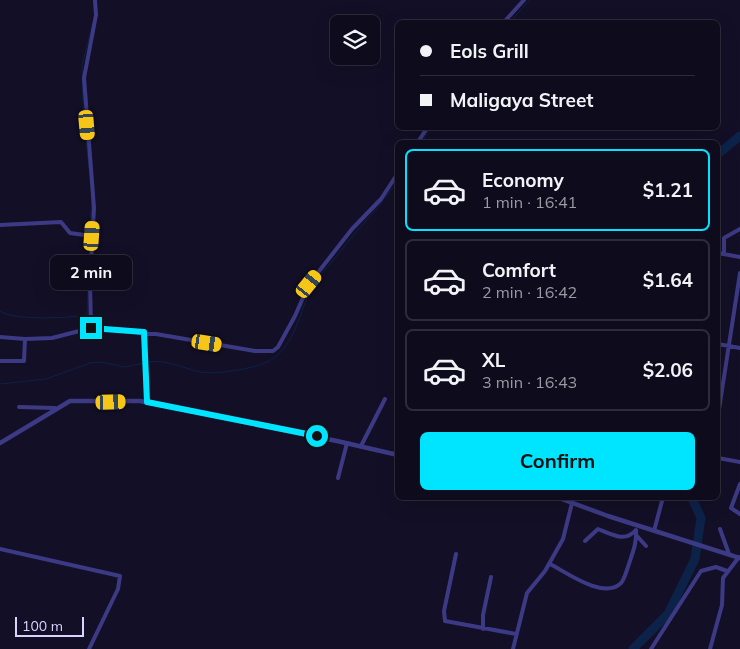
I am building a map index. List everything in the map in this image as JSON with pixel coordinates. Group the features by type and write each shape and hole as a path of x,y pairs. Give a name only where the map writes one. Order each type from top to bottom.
{"street":[{"path":"91,328 93,186 84,78 96,15 95,0"},
{"path":"506,20 524,0"},
{"path":"0,337 25,339 56,337 91,328 144,332 254,351 276,350 298,310 309,284 352,229 381,199 395,178"},
{"path":"0,225 62,222 70,233 92,236"},
{"path":"724,254 724,238 740,229"},
{"path":"720,253 740,257"},
{"path":"720,403 740,273"},
{"path":"144,332 147,402"},
{"path":"0,361 24,362 25,339"},
{"path":"720,344 740,348"},
{"path":"362,446 385,399"},
{"path":"0,443 55,408 74,400 147,402 395,454"},
{"path":"19,407 55,408"},
{"path":"338,478 347,443"},
{"path":"720,458 740,462"},
{"path":"740,484 732,506 733,510 740,514"},
{"path":"564,500 638,528 654,531 739,557 723,578 722,605 710,649"},
{"path":"654,531 662,501"},
{"path":"513,649 527,593 550,564 563,539 572,503"},
{"path":"550,564 574,576 580,583 610,589 615,587 621,583 636,544 638,528"},
{"path":"585,541 598,529 627,538 638,528"},
{"path":"720,529 728,554"},
{"path":"637,536 646,546"},
{"path":"0,549 120,576 118,589 89,649"},
{"path":"456,554 444,620 446,622 516,634"},
{"path":"650,649 701,570 716,567 727,571"},
{"path":"483,629 483,616 491,577"}],"waterway":[{"path":"512,20 530,0"},
{"path":"83,103 82,65 93,23"},
{"path":"83,106 87,148"},
{"path":"423,140 429,130"},
{"path":"720,152 740,136"},
{"path":"87,149 89,168"},
{"path":"148,362 174,364 200,372 215,373 252,367 276,357 283,350 294,332 315,282 395,184"},
{"path":"90,233 92,199"},
{"path":"0,311 28,317 55,318 87,315 90,237"},
{"path":"0,384 46,379 90,363 101,362 125,367 144,363"},
{"path":"633,649 668,614 695,559 701,518 693,500"}],"route":[{"path":"91,328 144,332 147,402 198,414 317,436"}]}
